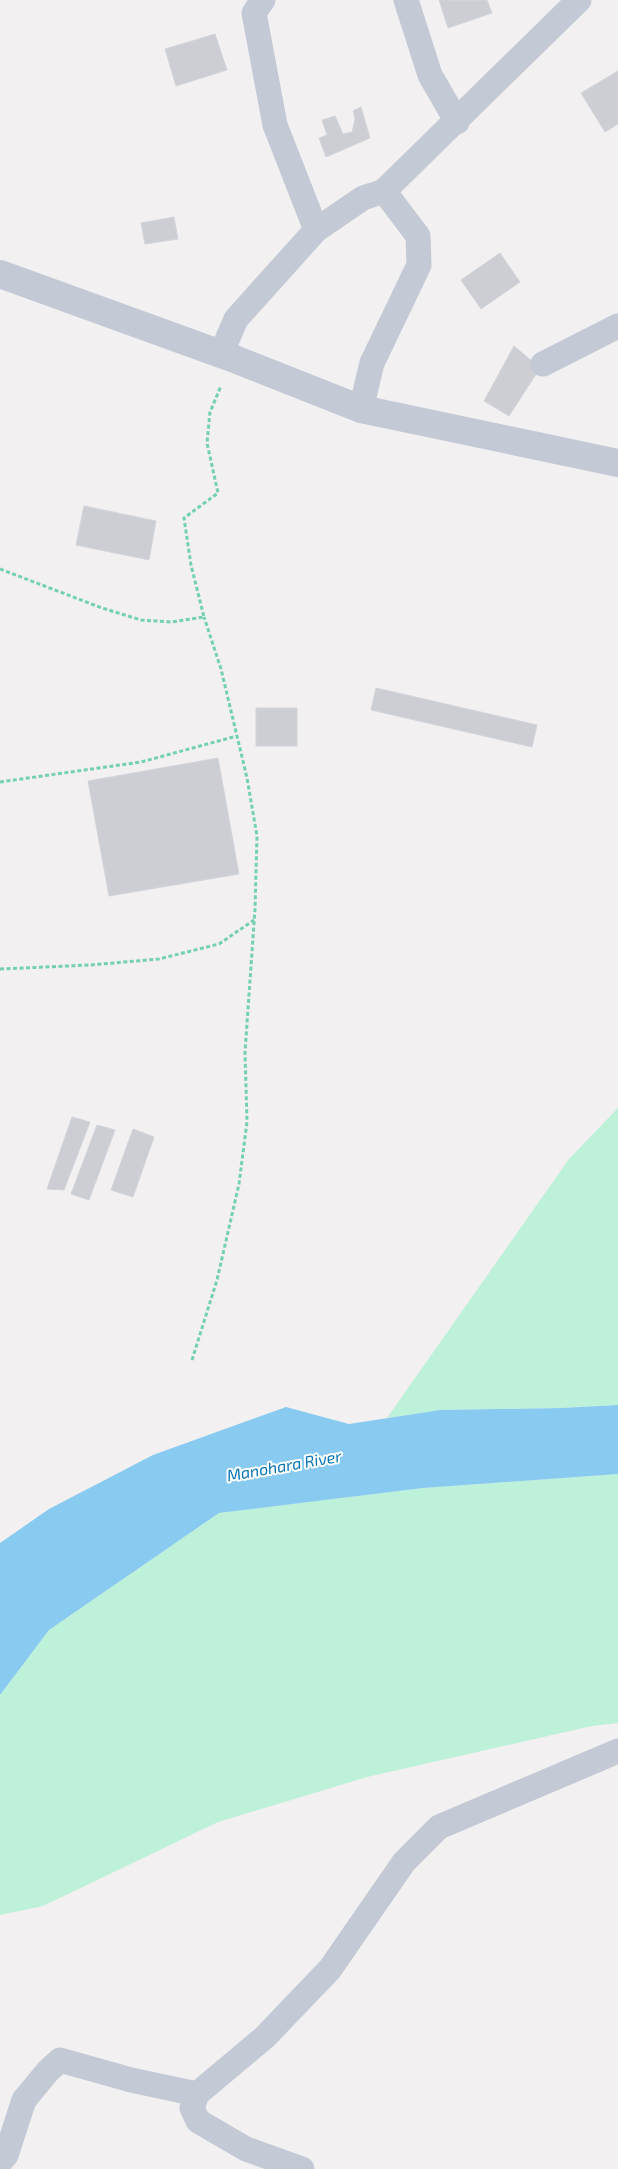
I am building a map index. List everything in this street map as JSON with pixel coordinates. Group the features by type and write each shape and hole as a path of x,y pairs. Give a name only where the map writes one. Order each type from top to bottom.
{"street":[{"path":"263,0 254,13 275,125 316,230"},
{"path":"406,0 430,75 457,122"},
{"path":"227,356 236,320 316,230 363,198 384,191 457,122 579,0"},
{"path":"361,409 372,363 419,265 418,236 384,191"},
{"path":"0,274 227,356 361,409 618,463"},
{"path":"543,364 618,326"},
{"path":"302,2169 246,2149 198,2121 192,2108 197,2094 265,2038 330,1969 404,1862 439,1827 618,1752"},
{"path":"0,2162 6,2155 24,2100 48,2071 60,2060 131,2080 197,2094"}],"path":[{"path":"192,1360 217,1280 239,1184 247,1122 245,1052 255,920 257,836 247,778 221,670 204,617 191,565 184,518 218,493 207,443 210,412 227,356"},
{"path":"0,569 102,608 141,620 172,622 204,617"},
{"path":"0,782 141,762 237,736"},
{"path":"0,969 90,965 160,959 219,944 255,920"}],"green space":[{"path":"618,1108 618,1405 440,1410 387,1418 569,1159"},
{"path":"618,1474 618,1723 592,1726 367,1777 218,1822 43,1906 0,1915 0,1695 49,1630 219,1513 423,1488"}],"water":[{"name":"Manohara River","path":"618,1405 618,1474 423,1488 219,1513 49,1630 0,1695 0,1543 49,1509 153,1455 286,1407 349,1424 440,1410"}],"building":[{"path":"439,0 487,0 492,13 448,28"},
{"path":"215,34 227,70 176,86 165,49"},
{"path":"618,71 618,124 605,132 581,93"},
{"path":"361,107 370,138 326,157 319,138 327,135 322,120 335,116 343,134 352,132 355,119 353,111"},
{"path":"174,217 178,239 145,244 141,223"},
{"path":"500,253 520,282 481,309 461,280"},
{"path":"514,346 540,368 509,416 484,401"},
{"path":"84,506 156,521 149,560 76,545"},
{"path":"376,688 537,725 532,747 371,710"},
{"path":"256,708 297,708 297,746 256,746"},
{"path":"218,758 239,874 109,896 88,781"},
{"path":"72,1117 90,1122 64,1190 47,1189"},
{"path":"97,1125 115,1130 89,1200 71,1194"},
{"path":"133,1129 154,1137 133,1197 111,1190"}]}
